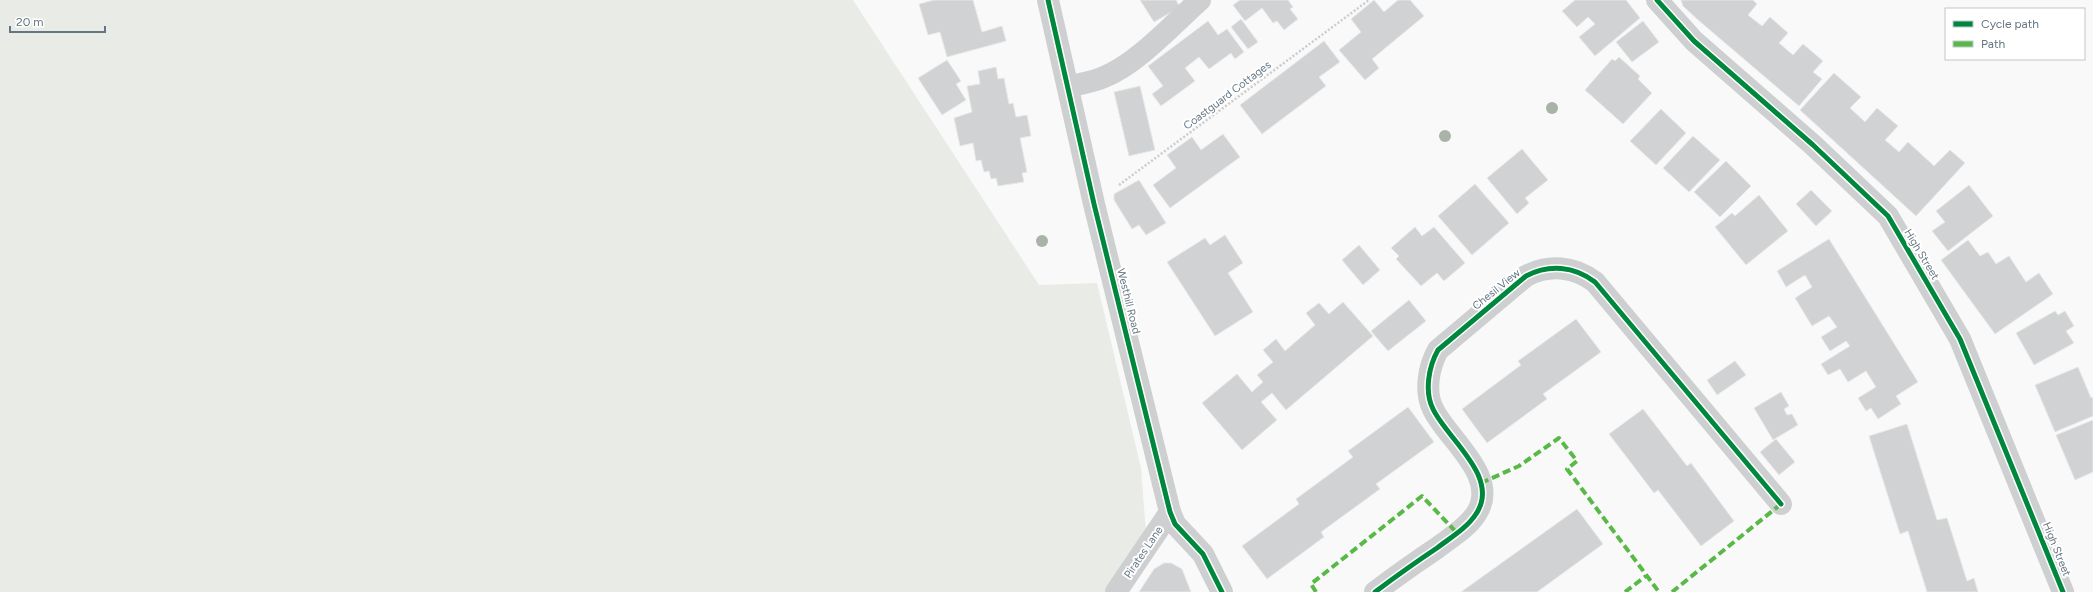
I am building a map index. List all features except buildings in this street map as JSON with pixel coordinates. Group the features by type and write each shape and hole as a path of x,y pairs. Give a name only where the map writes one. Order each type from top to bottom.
{"street":[{"name":"Westhill Road","path":"1048,0 1094,204 1170,512 1175,524 1203,554 1222,592"},
{"path":"1068,87 1103,78 1117,70 1132,60 1200,0"},
{"name":"High Street","path":"1657,0 1694,41 1813,145 1888,216 1960,338 2063,592"},
{"name":"Chesil View","path":"1374,592 1457,533 1475,516 1481,506 1482,493 1478,474 1433,409 1428,386 1431,365 1438,350 1526,276 1537,271 1557,268 1578,271 1595,282 1781,504"},
{"name":"Pirates Lane","path":"1116,592 1170,512"}],"shaded area":[{"path":"0,0 853,0 1039,285 1097,283 1141,468 1146,533 1107,592 0,592"}],"marked path":[{"path":"1481,483 1519,466 1559,438 1577,461 1567,469 1659,592"},
{"path":"1316,592 1311,584 1422,496 1457,533"},
{"path":"1672,592 1781,504"},
{"path":"1625,592 1646,576"}],"cycle path":[{"path":"1048,0 1094,204 1170,512 1175,524 1203,554 1222,592"},
{"path":"1657,0 1694,41 1813,145 1888,216 1960,339 2063,592"},
{"path":"1375,592 1463,528 1476,514 1482,500 1482,486 1477,472 1440,421 1430,402 1428,387 1430,371 1438,350 1526,276 1552,268 1570,270 1595,282 1781,504"}]}
